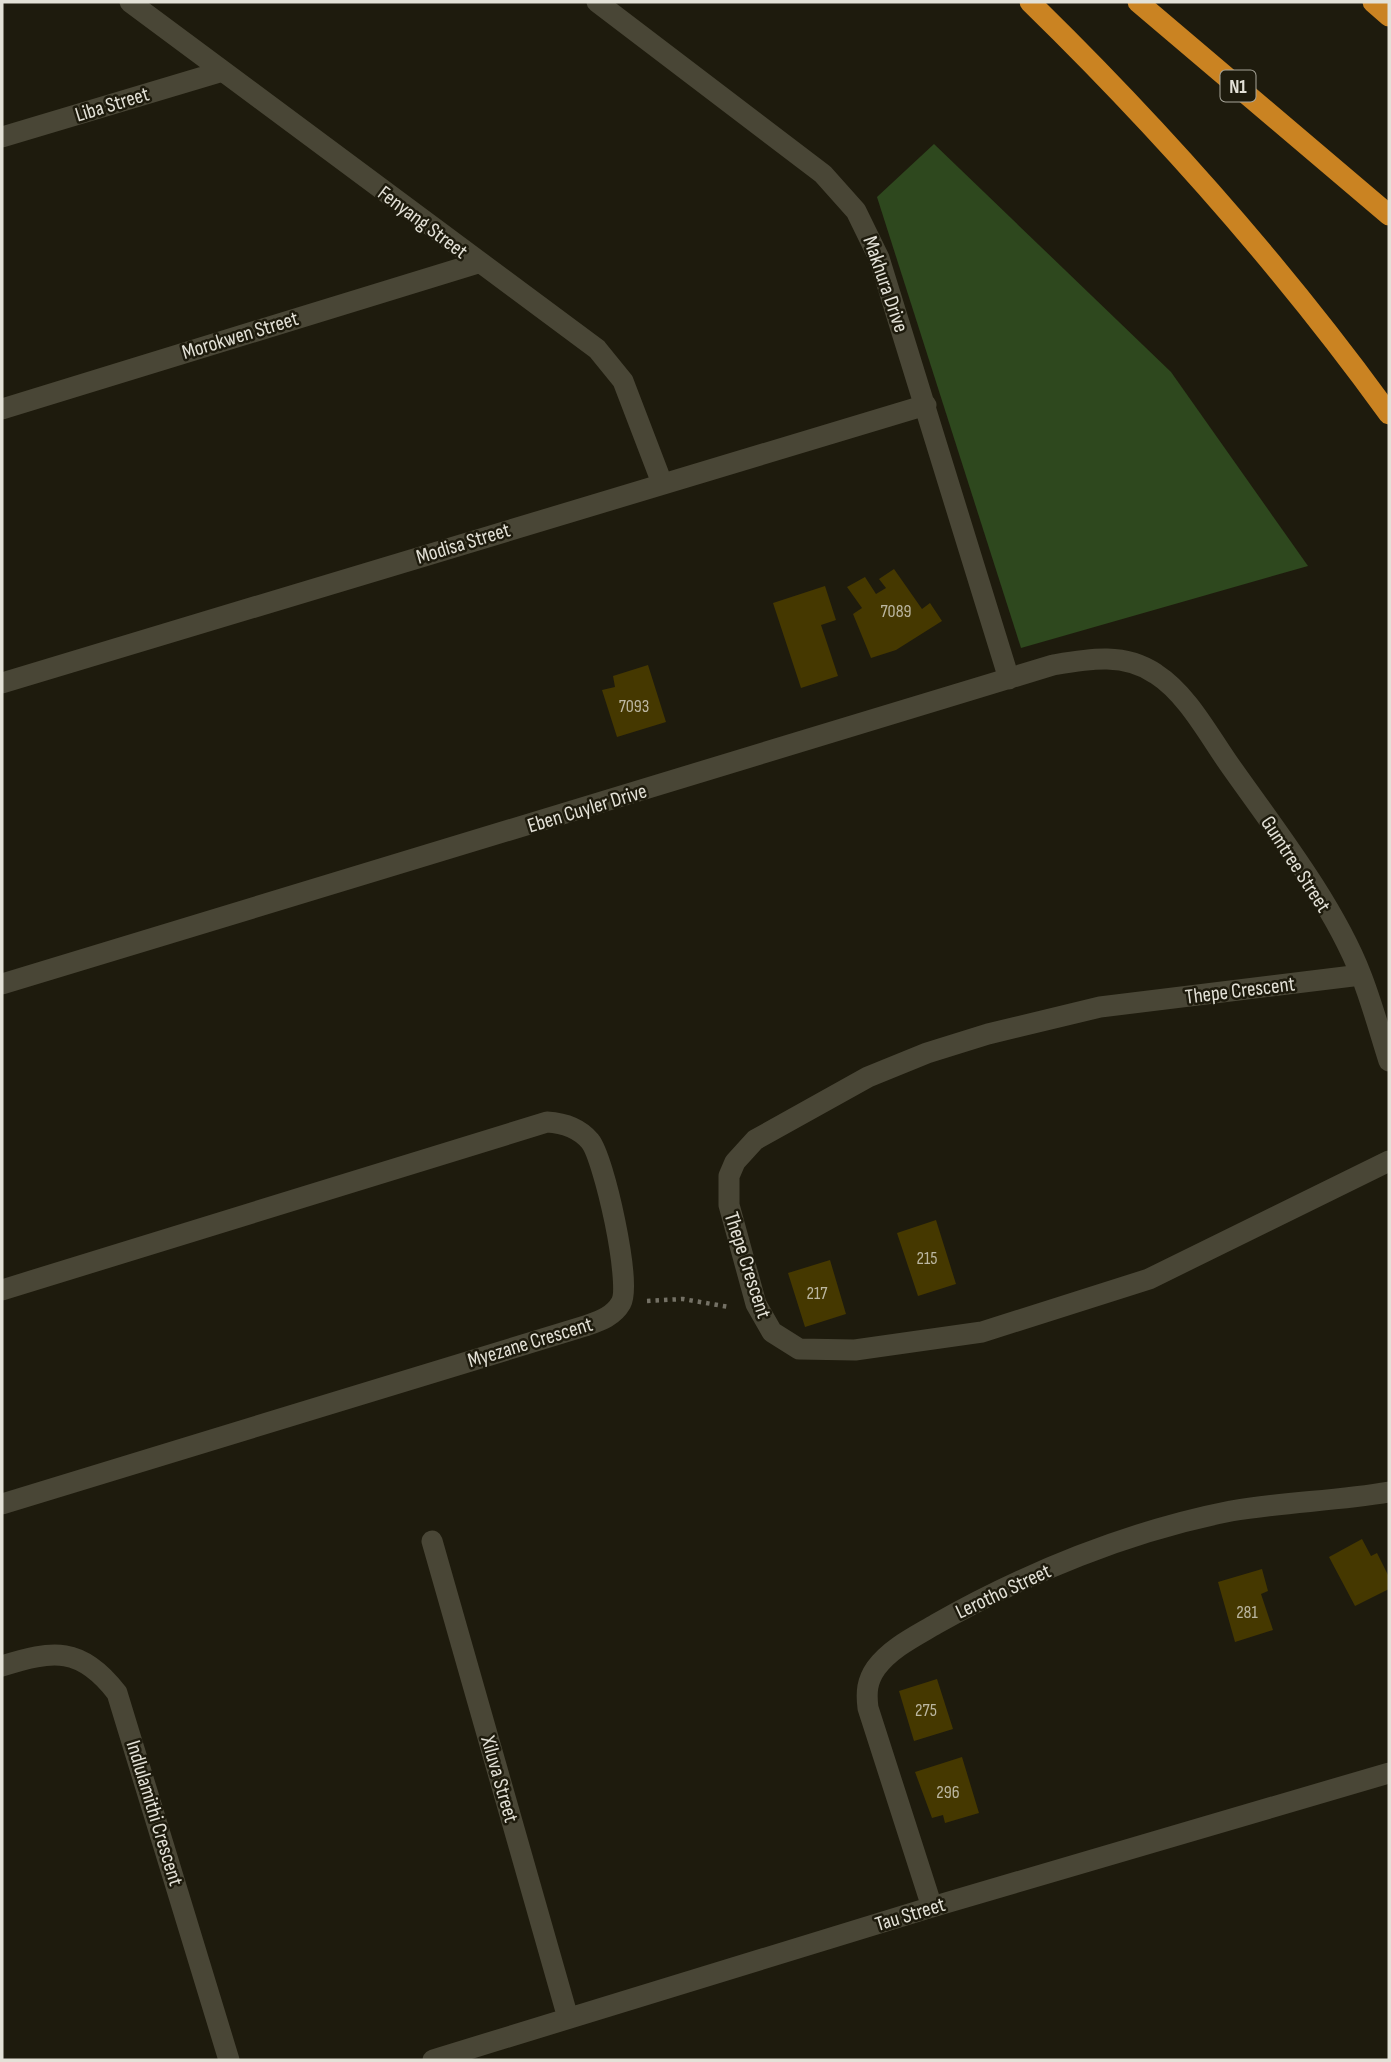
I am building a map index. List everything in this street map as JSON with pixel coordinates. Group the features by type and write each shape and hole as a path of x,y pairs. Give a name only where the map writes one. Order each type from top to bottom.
{"highway":[{"path":"1030,2 1112,82 1235,217 1322,321 1389,414"},
{"name":"N1","path":"1138,2 1389,215"},
{"path":"1373,2 1389,16"}],"street":[{"name":"Fenyang Street","path":"130,2 478,263 578,334 611,362 636,407 663,483"},
{"name":"Makhura Drive","path":"597,2 801,156 841,192 856,211 875,246 1009,678"},
{"name":"Liba Street","path":"2,137 223,71"},
{"name":"Morokwen Street","path":"2,409 478,263"},
{"name":"Modisa Street","path":"2,683 926,405"},
{"name":"Eben Cuyler Drive","path":"2,984 1053,665 1095,658 1137,664 1169,685"},
{"name":"Gumtree Street","path":"1169,685 1190,708 1292,853 1344,939 1361,975 1389,1061"},
{"name":"Thepe Crescent","path":"1361,975 1100,1007 1032,1023 896,1064 775,1127 740,1155 729,1176 727,1191 734,1230 763,1320 785,1341 799,1349 814,1351 919,1343 982,1332 1149,1279 1389,1161"},
{"path":"2,1290 547,1122 571,1126 595,1149 624,1261 625,1289 622,1302"},
{"name":"Myezane Crescent","path":"2,1504 585,1326 614,1312 622,1302"},
{"name":"Lerotho Street","path":"932,1907 868,1708 866,1692 869,1680 890,1654 961,1610 1035,1575 1143,1535 1234,1511 1389,1492"},
{"name":"Xiluva Street","path":"432,1541 568,2018"},
{"name":"Indlulamithi Crescent","path":"2,1666 39,1654 65,1654 98,1671 117,1693 229,2060"},
{"name":"Tau Street","path":"433,2060 932,1907 1389,1773"}],"path":[{"path":"622,1302 683,1299 729,1307 763,1320"}],"green space":[{"path":"934,144 1171,372 1308,566 1021,648 877,197"}],"building":[{"path":"894,569 922,609 930,603 942,621 896,650 871,658 853,614 862,608 847,587 865,577 876,594 886,588 879,579"},
{"path":"825,586 836,620 821,625 838,676 801,688 773,603"},
{"path":"648,665 666,722 617,737 602,690 615,687 613,676"},
{"path":"936,1220 956,1284 918,1296 897,1233"},
{"path":"830,1260 846,1314 805,1327 788,1273"},
{"path":"1362,1539 1371,1556 1377,1553 1389,1577 1389,1589 1355,1606 1329,1557"},
{"path":"1262,1569 1268,1591 1261,1594 1273,1630 1235,1642 1218,1582"},
{"path":"937,1679 953,1729 914,1741 899,1691"},
{"path":"962,1757 979,1813 945,1823 943,1815 932,1818 915,1772"}]}
